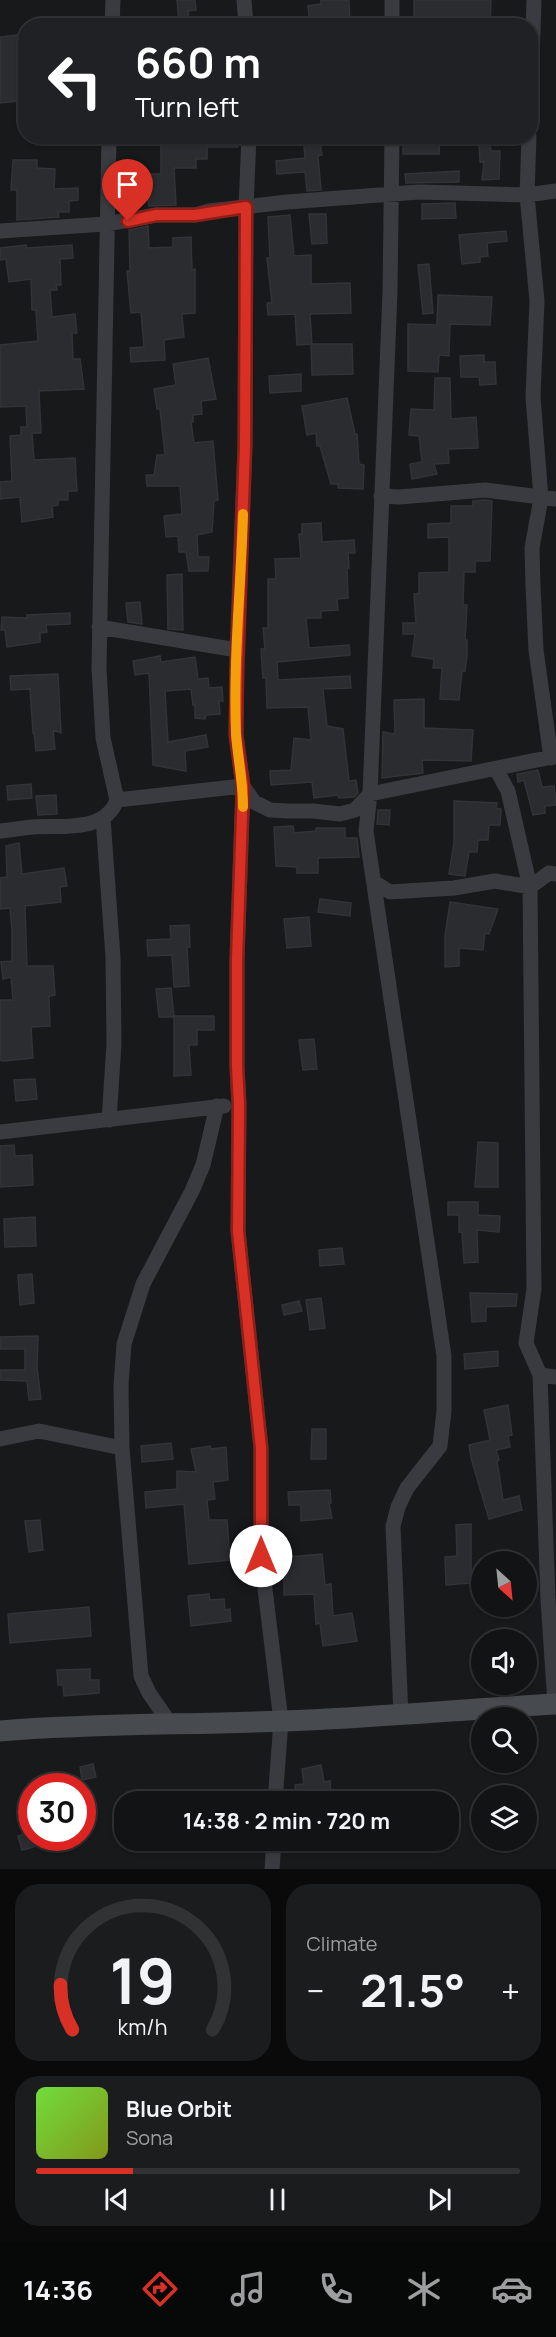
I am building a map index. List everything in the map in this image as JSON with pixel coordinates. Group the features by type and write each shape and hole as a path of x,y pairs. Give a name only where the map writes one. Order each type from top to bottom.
{"street":[{"path":"112,18 113,0"},
{"path":"244,0 245,18"},
{"path":"392,0 392,18"},
{"path":"533,18 534,0"},
{"path":"0,831 87,824 103,818 114,808 117,800 103,738 99,668 109,144"},
{"path":"249,144 246,207 245,446 236,735 243,786 237,959 238,1231 261,1448 261,1556 281,1721 276,1791"},
{"path":"392,144 390,292 370,794 366,831 444,1356 444,1411 440,1446 407,1488 398,1507 393,1526 400,1716"},
{"path":"243,786 254,802 270,810 340,814 356,810 370,794 554,757 536,650 533,586 532,548 548,499 533,397 537,301 527,195 530,144"},
{"path":"0,231 106,224 156,215 195,215 313,200 419,192 527,195 556,191"},
{"path":"381,496 399,497 485,490 548,499"},
{"path":"99,627 237,650"},
{"path":"0,1731 169,1722 281,1721 400,1716 556,1704 548,1600 540,1375 526,1343 534,1289 530,887 508,790 496,769"},
{"path":"117,800 243,786"},
{"path":"103,818 113,957 114,1044 109,1120"},
{"path":"374,882 390,892 454,888 495,881 530,887 549,873 556,874"},
{"path":"0,1132 239,1104"},
{"path":"169,1722 149,1693 141,1676 122,1448 121,1385 124,1344 143,1284 192,1191 203,1165 217,1107"},
{"path":"540,1375 556,1377"},
{"path":"0,1439 39,1431 122,1448"},
{"path":"272,1869 273,1851"}],"building":[{"path":"177,0 195,0 196,10 188,11 189,18 179,18"},
{"path":"321,0 349,0 350,18 309,18 308,6 321,4"},
{"path":"414,0 491,0 490,18 414,18"},
{"path":"18,35 18,101 0,103 0,37"},
{"path":"161,144 238,144 238,147 207,147 207,159 196,159 196,168 174,168 176,205 149,206 148,200 127,201 127,174 161,174"},
{"path":"304,144 320,144 322,155 318,156 321,190 307,191 305,172 277,174 276,161 305,158"},
{"path":"403,144 440,144 439,154 403,154"},
{"path":"479,144 490,144 491,151 500,151 499,179 482,180 484,161 480,162"},
{"path":"13,160 37,160 37,168 55,169 54,189 78,188 78,200 69,201 69,212 58,212 59,217 17,220 17,190 11,190"},
{"path":"459,171 459,182 406,183 405,174"},
{"path":"455,203 456,218 422,219 422,204"},
{"path":"309,214 326,214 327,243 312,244"},
{"path":"290,215 294,256 311,255 311,284 350,283 351,313 310,314 312,344 297,345 295,314 268,315 267,303 272,303 267,258 270,258 268,217"},
{"path":"148,226 149,248 173,247 173,238 191,237 192,270 195,269 195,313 182,314 184,337 164,340 165,360 131,362 130,348 144,347 141,312 131,313 127,271 130,271 129,230"},
{"path":"506,231 507,241 487,243 488,256 480,257 480,262 462,264 459,235"},
{"path":"26,245 27,248 72,245 73,258 60,259 61,285 56,285 57,290 50,290 52,317 75,314 77,333 72,333 73,359 80,359 84,389 39,391 41,433 32,433 34,460 75,458 77,491 68,491 68,500 58,500 58,505 52,506 53,517 22,522 20,497 0,499 0,482 12,481 10,436 21,435 21,427 27,427 26,406 0,407 0,345 38,341 36,310 32,310 31,279 9,282 6,259 0,260 0,248"},
{"path":"429,264 433,313 423,314 418,265"},
{"path":"438,295 492,297 490,325 450,324 449,356 439,355 438,372 408,371 408,324 437,325"},
{"path":"311,344 352,344 353,374 312,375"},
{"path":"484,355 484,362 495,362 496,384 480,385 479,377 461,377 460,356"},
{"path":"208,358 216,399 201,401 202,414 193,415 193,422 191,422 194,443 213,441 218,500 214,501 212,532 197,535 198,557 209,557 208,571 189,571 186,552 179,552 178,536 166,537 164,516 182,514 180,486 147,486 146,475 154,475 157,455 165,455 160,409 157,409 154,389 176,385 173,364"},
{"path":"301,374 301,391 270,393 269,376"},
{"path":"435,378 450,378 451,419 476,417 478,448 448,449 449,463 434,464 437,474 412,479 410,464 422,462 419,436 409,435 411,409 434,410"},
{"path":"347,398 355,434 357,434 359,464 364,465 363,489 338,488 338,484 331,484 320,446 317,446 316,433 307,435 302,406"},
{"path":"473,501 492,501 490,561 475,561 475,572 464,572 463,605 467,605 465,640 467,640 467,656 465,671 462,671 459,700 440,699 442,668 433,668 434,659 412,656 415,634 403,634 403,623 416,623 414,594 419,593 419,573 449,572 449,537 428,538 428,524 451,523 451,506 473,506"},
{"path":"321,523 322,542 354,540 355,553 348,553 348,598 337,599 338,610 321,611 321,618 306,618 309,648 349,645 350,655 277,662 278,680 350,676 351,688 323,689 327,726 343,729 349,781 356,780 358,793 354,797 339,798 338,795 314,798 312,782 271,785 270,771 291,770 294,738 311,740 308,707 267,708 266,678 263,678 261,649 265,649 263,628 268,628 268,579 276,579 275,559 301,558 299,534 302,534 302,524"},
{"path":"182,574 183,630 168,629 167,575"},
{"path":"140,602 142,624 128,622 126,603"},
{"path":"70,613 70,624 46,625 47,632 40,633 40,642 7,647 5,630 1,630 2,617 27,618 27,615"},
{"path":"160,656 161,662 195,657 198,679 208,678 209,688 222,687 223,701 219,701 220,714 206,715 205,719 195,718 195,704 193,705 191,689 165,691 168,742 206,735 208,747 185,751 186,771 153,765 149,673 135,675 133,661"},
{"path":"58,674 61,733 53,730 55,749 36,751 30,689 11,690 10,676"},
{"path":"424,699 424,728 473,730 471,761 422,760 423,773 382,778 383,732 393,734 395,732 394,700"},
{"path":"538,770 542,787 554,786 556,805 545,806 545,813 533,815 524,780 518,782 517,774"},
{"path":"31,784 32,798 8,800 7,786"},
{"path":"56,795 57,814 38,815 36,796"},
{"path":"454,801 497,803 496,808 501,809 500,825 489,825 488,840 478,840 477,852 469,852 465,876 449,874 454,843"},
{"path":"378,810 390,810 389,825 377,824"},
{"path":"293,826 294,833 316,831 316,828 345,828 345,838 357,838 359,857 318,858 318,873 297,873 297,867 276,866 274,827"},
{"path":"19,843 22,874 64,868 67,886 60,887 61,902 25,906 27,966 53,966 55,995 49,996 50,1026 31,1027 33,1058 3,1061 0,1060 0,1000 13,1000 11,977 3,979 1,962 12,961 12,930 10,908 0,909 0,878 7,877 6,846"},
{"path":"320,899 351,903 350,916 318,912"},
{"path":"450,902 498,909 489,934 485,933 483,950 459,948 459,966 445,967 445,936"},
{"path":"309,917 311,946 287,948 284,919"},
{"path":"189,925 190,947 187,947 189,986 174,987 172,955 148,956 147,940 171,939 170,926"},
{"path":"171,988 174,1017 159,1017 156,989"},
{"path":"174,1016 214,1016 214,1030 197,1030 197,1045 189,1045 191,1075 174,1076"},
{"path":"314,1039 317,1069 303,1070 299,1040"},
{"path":"35,1079 37,1099 16,1101 14,1080"},
{"path":"478,1142 498,1143 498,1187 475,1187"},
{"path":"14,1145 15,1156 32,1155 33,1185 0,1187 0,1146"},
{"path":"448,1202 478,1202 478,1215 500,1216 499,1232 477,1230 478,1262 464,1263 459,1215 448,1215"},
{"path":"35,1217 36,1246 5,1247 4,1219"},
{"path":"342,1248 344,1264 320,1266 319,1250"},
{"path":"32,1274 34,1303 20,1305 18,1275"},
{"path":"470,1293 517,1294 516,1306 486,1307 486,1321 472,1322"},
{"path":"321,1298 325,1328 310,1330 306,1300"},
{"path":"299,1301 302,1311 284,1315 282,1305"},
{"path":"38,1336 37,1367 41,1399 29,1400 27,1381 0,1380 0,1370 25,1370 25,1349 0,1349 0,1337"},
{"path":"498,1351 498,1366 465,1369 464,1354"},
{"path":"508,1405 512,1435 508,1436 510,1447 496,1450 499,1460 497,1461 503,1500 519,1496 522,1510 489,1519 469,1445 490,1440 484,1410"},
{"path":"312,1429 326,1429 326,1459 311,1459"},
{"path":"171,1443 173,1459 142,1462 141,1446"},
{"path":"210,1446 211,1449 226,1447 228,1480 213,1482 215,1499 207,1500 209,1520 227,1520 230,1560 189,1564 184,1504 146,1508 145,1492 177,1489 177,1471 196,1472 191,1449"},
{"path":"330,1490 331,1503 329,1503 332,1518 301,1521 301,1505 289,1505 288,1492"},
{"path":"40,1520 43,1550 29,1552 25,1521"},
{"path":"471,1524 471,1583 446,1585 445,1557 457,1556 456,1525"},
{"path":"322,1554 325,1585 331,1584 333,1616 352,1613 357,1641 323,1646 320,1623 316,1624 314,1594 284,1595 285,1566 289,1566 288,1557"},
{"path":"209,1594 210,1600 224,1599 225,1610 230,1609 231,1621 191,1626 188,1596"},
{"path":"89,1607 91,1636 10,1643 8,1614"},
{"path":"90,1669 90,1680 99,1680 99,1693 64,1696 63,1685 58,1685 57,1670"},
{"path":"93,1764 95,1773 81,1773 80,1767"},
{"path":"321,1765 324,1782 330,1781 331,1791 295,1791 295,1785 304,1784 302,1769"}],"slow traffic":[{"path":"243,514 236,735 243,786 243,807"}],"route":[{"path":"128,221 156,215 195,215 246,207 245,446 236,735 243,786 237,959 238,1231 261,1448 261,1556"}]}
